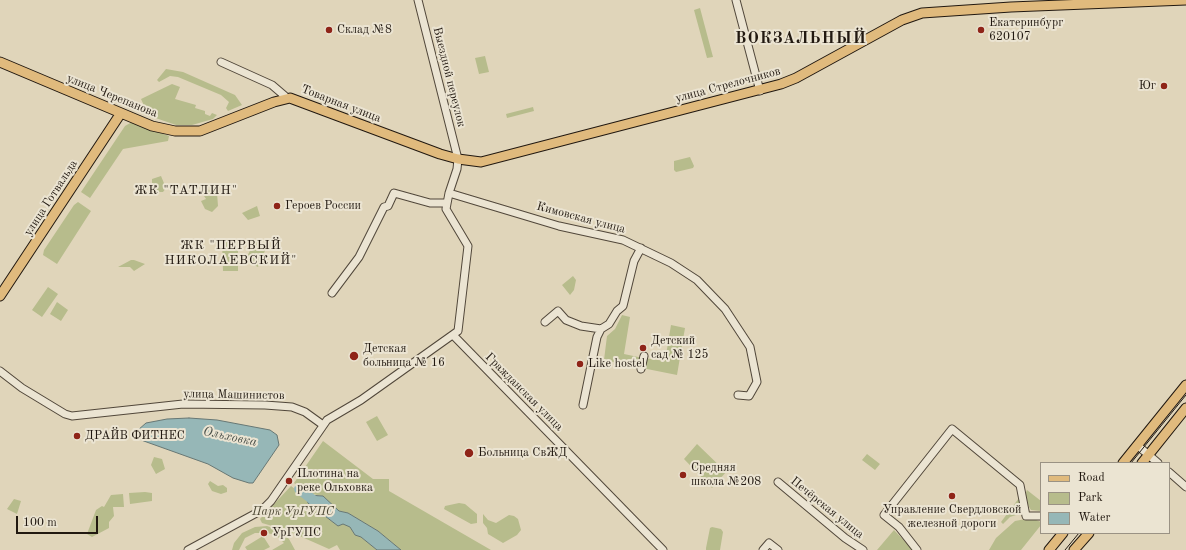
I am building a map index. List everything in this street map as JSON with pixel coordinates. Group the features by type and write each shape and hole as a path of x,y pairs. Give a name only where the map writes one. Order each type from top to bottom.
{"main road":[{"name":"улица Стрелочников","path":"458,159 481,162 492,160 760,91 796,78 902,20 922,13 1011,4 1186,0"},
{"name":"улица Черепанова","path":"0,62 152,126 175,131 200,131 286,98"},
{"name":"Товарная улица","path":"286,98 294,99 440,154 458,159"},
{"name":"улица Готвальда","path":"0,296 121,113"},
{"path":"1124,462 1186,385"},
{"path":"1143,462 1186,408"},
{"path":"1049,550 1062,534"},
{"path":"1074,550 1088,534"}],"street":[{"name":"Выездной переулок","path":"418,0 458,159"},
{"path":"736,0 760,91"},
{"name":"Товарная улица","path":"221,62 272,85 286,98"},
{"path":"188,550 262,510 271,501 297,465 327,420 361,400 458,331 468,246 448,212 446,203 458,169 458,159"},
{"path":"332,293 359,257 384,207 388,206 394,193 430,203 446,203"},
{"name":"Кимовская улица","path":"449,193 559,226 623,240 671,263 697,280 725,309 750,347 756,382 748,396 738,395"},
{"path":"583,405 597,336 601,329 609,324 617,311 623,306 632,267 641,248"},
{"path":"544,322 558,310 566,320 581,326 601,329"},
{"name":"Гражданская улица","path":"453,335 662,550"},
{"path":"641,369 644,356"},
{"name":"улица Машинистов","path":"0,371 22,388 65,414 72,416 183,404 265,405 292,407 305,412 323,425"},
{"path":"917,550 899,527 884,515 952,429 1020,485 1026,516 1040,516"},
{"path":"1137,445 1157,462"},
{"path":"1170,473 1186,487"},
{"name":"Печёрская улица","path":"778,482 845,538 863,550"},
{"path":"762,550 768,543 778,550"}],"green space":[{"path":"700,8 713,57 707,58 694,10"},
{"path":"485,56 489,72 479,74 475,58"},
{"path":"166,69 183,72 235,95 242,105 228,111 226,108 229,102 221,95 178,77 170,76 159,82 157,80"},
{"path":"172,84 180,87 175,99 196,105 195,108 205,111 205,114 210,116 212,113 217,115 213,119 192,125 176,125 141,113 146,110 141,99"},
{"path":"533,107 534,111 507,118 506,114"},
{"path":"132,122 169,136 168,141 123,149 90,198 81,192 125,126"},
{"path":"690,157 694,166 693,168 676,172 674,170 674,161"},
{"path":"161,176 166,188 163,192 157,192 152,188 152,179"},
{"path":"207,189 217,193 218,206 212,212 205,209 201,201 206,199 204,196"},
{"path":"78,202 91,211 57,264 43,255 44,250 74,205"},
{"path":"257,206 260,216 248,220 242,213"},
{"path":"255,240 267,246 258,267 245,261"},
{"path":"222,242 238,242 238,271 223,271"},
{"path":"131,260 145,264 134,271 130,267 118,267"},
{"path":"573,276 576,280 574,290 570,295 562,285"},
{"path":"48,287 58,294 42,317 32,310"},
{"path":"57,302 68,310 61,321 50,314"},
{"path":"622,315 630,317 624,354 643,358 641,368 604,360 607,336 615,329"},
{"path":"671,325 685,328 677,375 642,368 644,358 665,361"},
{"path":"377,416 388,435 377,441 366,422"},
{"path":"323,441 373,479 389,479 389,491 491,550 401,550 378,531 348,513 339,511 323,496 307,493 294,483"},
{"path":"697,444 726,472 712,488 684,459"},
{"path":"867,454 880,464 875,470 862,460"},
{"path":"154,457 162,459 165,469 156,474 151,465"},
{"path":"210,481 218,486 223,485 227,488 227,492 221,494 212,491 208,484"},
{"name":"Парк УрГУПС","path":"291,486 304,496 308,503 338,526 343,523 350,527 355,535 361,537 377,550 340,550 337,545 329,549 286,530 262,523 260,519"},
{"path":"1027,490 1040,500 1040,511 1031,510 1025,495"},
{"path":"129,493 152,493 152,501 130,504"},
{"path":"123,494 124,507 113,507 114,516 109,522 109,528 92,537 87,534 96,510 102,506 104,507 111,495"},
{"path":"1019,498 1022,513 1010,517 1003,524 1001,522"},
{"path":"14,499 21,501 17,514 7,509"},
{"path":"459,503 465,504 477,514 477,523 471,524 444,509 445,506"},
{"path":"483,514 488,520 496,523 509,515 514,516 518,519 521,530 517,535 503,543 488,534 487,528 483,523"},
{"path":"1031,518 1040,522 1040,526 1021,550 989,550 996,538 1015,521"},
{"path":"267,526 279,530 289,539 295,550 272,550 284,543 276,535 255,533 245,538 239,550 232,550 234,543 242,533 255,527"},
{"path":"710,528 721,529 723,532 720,550 706,550"},
{"path":"894,530 913,550 877,550"},
{"path":"263,536 270,547 264,550 247,550 245,547"}],"water":[{"path":"189,418 217,420 270,430 277,435 279,445 253,483 249,483 233,478 208,464 141,440 138,430 146,423 167,419"},
{"path":"306,495 323,496 339,511 348,513 378,531 401,550 377,550 361,537 355,535 350,527 343,524 338,526 308,503"}],"waterway":[{"name":"Ольховка","path":"299,489 317,503"}],"tram line":[{"path":"1132,462 1186,395"},
{"path":"1065,550 1078,534"}],"place":[{"name":"Склад №8","path":"329,30"},
{"name":"Екатеринбург 620107","path":"981,30"},
{"name":"Юг","path":"1164,86"},
{"name":"Героев России","path":"277,206"},
{"name":"Детский сад № 125","path":"643,348"},
{"name":"Детская больница № 16","path":"354,356"},
{"name":"Like hostel","path":"580,364"},
{"name":"ДРАЙВ ФИТНЕС","path":"77,436"},
{"name":"Больница СвЖД","path":"469,453"},
{"name":"Средняя школа №208","path":"683,475"},
{"name":"Плотина на реке Ольховка","path":"289,481"},
{"name":"Управление Свердловской железной дороги","path":"952,496"},
{"name":"УрГУПС","path":"264,533"}],"district":[{"name":"ВОКЗАЛЬНЫЙ","path":"801,39"},
{"name":"ЖК \"ТАТЛИН\"","path":"186,191"},
{"name":"ЖК \"ПЕРВЫЙ НИКОЛАЕВСКИЙ\"","path":"231,254"}]}
